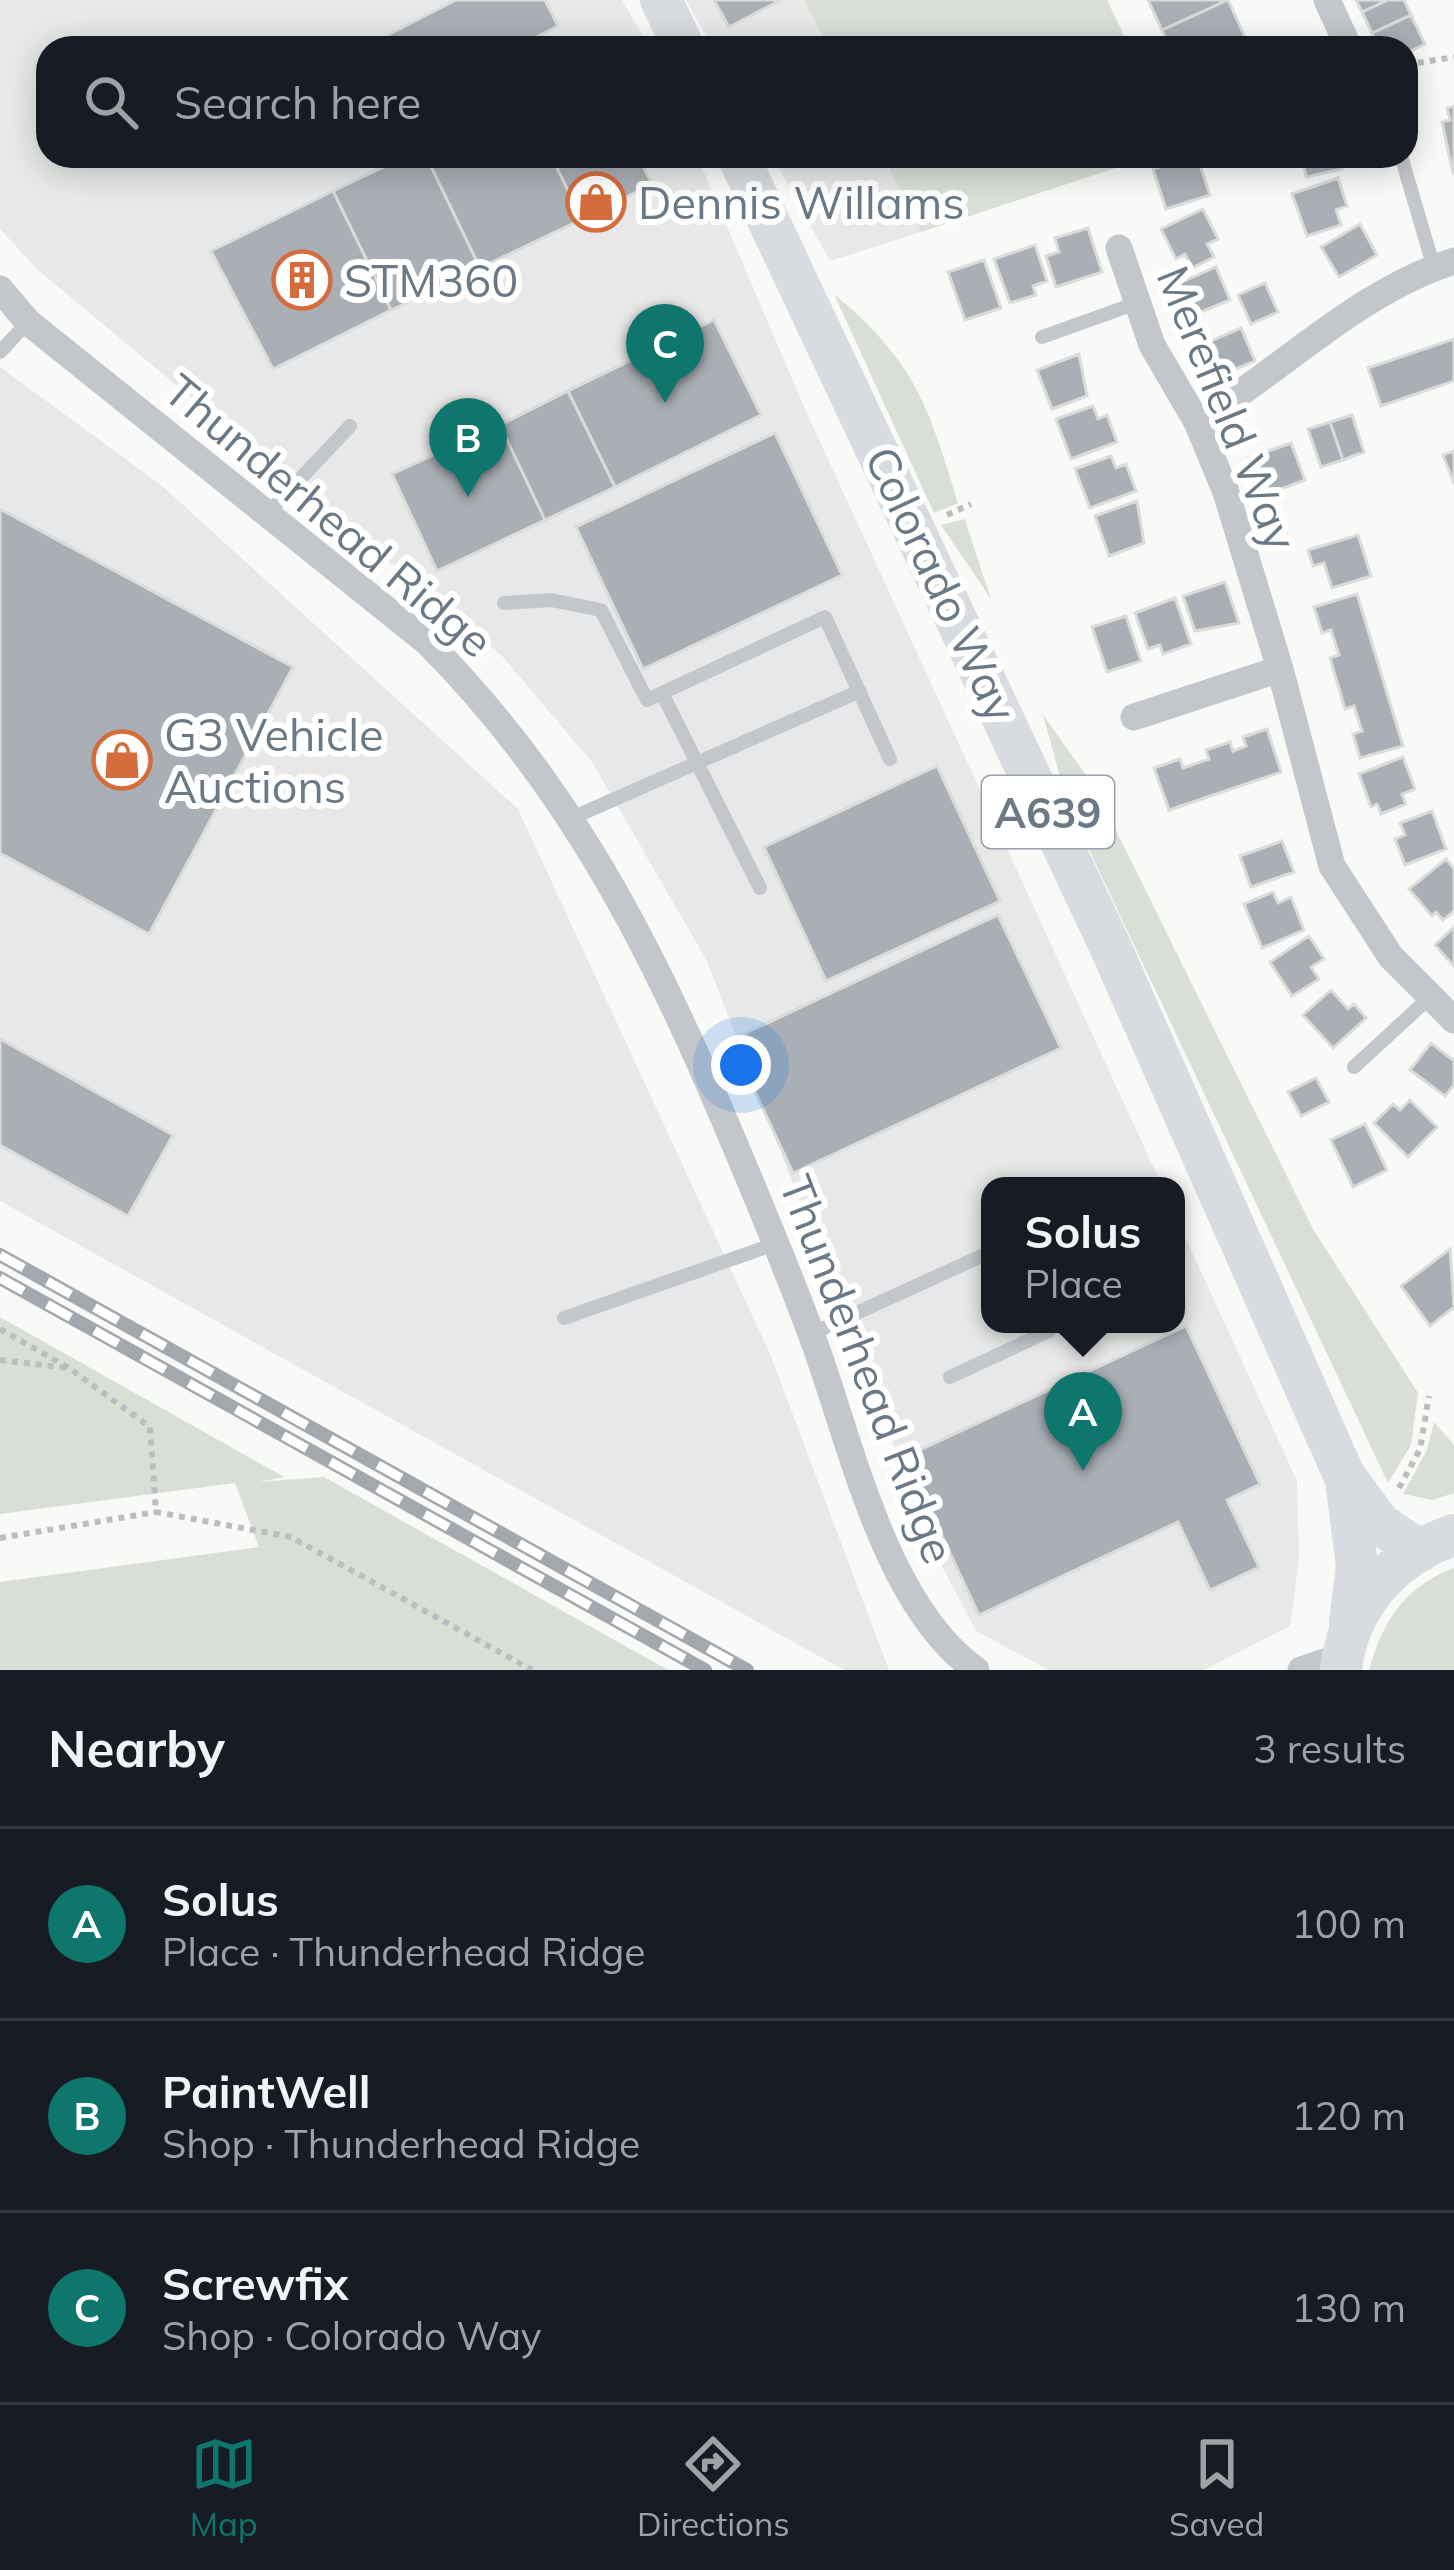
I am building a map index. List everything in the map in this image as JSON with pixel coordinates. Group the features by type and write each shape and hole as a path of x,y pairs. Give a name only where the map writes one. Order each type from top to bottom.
{"main road":[{"path":"661,0 679,36"},
{"name":"Colorado Way","path":"744,168 1109,944 1344,1475 1380,1524 1437,1543"},
{"name":"Colorado Way","path":"1344,1475 1357,1566 1344,1652"},
{"name":"A639","path":"1344,1652 1393,1568 1437,1543"}],"street":[{"path":"1327,0 1344,36"},
{"name":"Merefield Way","path":"1119,248 1152,345 1197,422 1226,492 1280,669 1332,866 1391,957 1454,1020"},
{"path":"1197,422 1250,390 1342,319 1444,264"},
{"name":"Thunderhead Ridge","path":"0,289 28,322 428,642 474,689 574,817 651,955 812,1334 894,1562 923,1616 976,1670"},
{"path":"1134,717 1280,669"},
{"path":"1301,1670 1344,1652"}],"lane":[{"path":"1406,168 1444,264"},
{"path":"1042,337 1137,303"},
{"path":"0,352 28,322"},
{"path":"268,513 350,426"},
{"path":"504,603 551,600 601,610 647,700 825,617 890,759"},
{"path":"574,817 860,691"},
{"path":"662,693 760,888"},
{"path":"1354,1067 1428,999"},
{"path":"564,1318 775,1244"},
{"path":"812,1334 981,1256"},
{"path":"950,1377 1044,1333"}],"path":[{"path":"1418,62 1454,57"},
{"path":"0,1329 69,1368 150,1427 156,1512"},
{"path":"0,1360 69,1368"},
{"path":"1380,1524 1420,1449 1430,1396"},
{"path":"0,1538 156,1512 291,1537 532,1670"}],"shaded area":[{"path":"0,0 622,0 643,36 36,36 36,168 702,168 805,409 1158,1177 981,1177 981,1333 1185,1333 1185,1237 1297,1481 1299,1559 1290,1626 1204,1670 1049,1670 976,1631 936,1555 707,961 592,762 503,657 39,271 0,229"},
{"path":"686,0 804,0 823,36 706,36"},
{"path":"804,0 1107,0 1124,36 823,36"},
{"path":"779,168 889,168 921,232 830,261"},
{"path":"889,168 1116,168 921,232"},
{"path":"834,294 883,341 915,387 958,503 934,513"},
{"path":"0,367 161,485 518,809 770,1354 889,1670 844,1670 0,1201"},
{"path":"965,520 991,599 941,525"},
{"path":"1043,715 1094,786 1313,1229 1418,1393 1411,1445 1388,1483 1068,805"},
{"path":"0,1317 284,1477 258,1482 324,1477 668,1670 0,1670 0,1582 259,1547 235,1483 0,1514"},
{"path":"1434,1422 1454,1445 1454,1493 1433,1500 1403,1494 1427,1450"},
{"path":"1454,1568 1454,1670 1369,1670 1398,1607 1422,1585"}],"building":[{"path":"456,0 545,0 558,26 538,36 386,36"},
{"path":"714,0 778,0 779,1 729,27"},
{"path":"1148,0 1228,0 1162,30"},
{"path":"1228,0 1244,36 1165,36 1162,30"},
{"path":"1356,0 1388,0 1362,12"},
{"path":"1388,0 1404,0 1411,15 1372,33 1362,12"},
{"path":"1411,15 1425,44 1418,47 1418,36 1372,33"},
{"path":"1454,106 1453,173 1442,122 1450,120 1447,108"},
{"path":"382,168 432,168 480,268 391,310 333,191"},
{"path":"432,168 557,168 582,219 480,268"},
{"name":"Dennis Willams","path":"557,168 644,168 652,184 582,219"},
{"path":"1201,168 1210,195 1166,209 1153,169"},
{"path":"1304,168 1342,168 1342,169 1306,177"},
{"path":"1338,178 1347,206 1336,210 1341,225 1307,236 1292,194"},
{"name":"STM360","path":"333,191 391,310 273,369 211,251"},
{"path":"1203,209 1218,239 1207,244 1214,257 1192,268 1185,254 1176,259 1161,229"},
{"path":"1360,224 1377,255 1339,277 1321,247"},
{"path":"1088,228 1102,272 1056,287 1046,256 1059,252 1055,238"},
{"path":"1035,245 1047,281 1033,286 1036,295 1010,303 994,259"},
{"path":"984,260 1001,308 965,320 948,272"},
{"path":"1216,267 1230,300 1189,317 1175,285"},
{"path":"1265,283 1278,312 1251,324 1238,295"},
{"path":"714,320 761,415 615,487 568,391"},
{"path":"1241,328 1255,361 1214,378 1200,346"},
{"path":"1454,339 1454,381 1381,406 1368,368"},
{"path":"1079,354 1087,396 1052,409 1037,370"},
{"path":"568,391 615,487 545,520 500,425"},
{"path":"1093,406 1098,419 1107,415 1117,442 1071,459 1056,419"},
{"path":"1352,415 1364,452 1343,460 1330,422"},
{"path":"1330,422 1343,460 1321,467 1308,429"},
{"path":"500,425 545,520 437,571 392,474"},
{"path":"775,433 842,575 643,669 576,527"},
{"path":"1291,443 1305,480 1262,496 1248,458"},
{"path":"1454,451 1454,484 1443,455"},
{"path":"1111,456 1116,468 1126,464 1136,491 1090,508 1075,469"},
{"path":"1137,501 1144,543 1109,556 1095,516"},
{"name":"G3 Vehicle Auctions","path":"0,509 293,667 149,934 0,853"},
{"path":"1358,535 1371,576 1332,588 1324,563 1313,566 1308,550"},
{"path":"1225,582 1239,623 1195,631 1183,596"},
{"path":"1357,594 1403,746 1360,758 1353,734 1362,731 1354,706 1345,709 1330,658 1339,655 1331,630 1322,633 1314,607"},
{"path":"1175,598 1191,644 1163,654 1160,645 1148,649 1135,613"},
{"path":"1126,616 1141,661 1107,672 1092,627"},
{"path":"1267,729 1281,772 1169,810 1154,768 1180,759 1183,768 1209,759 1206,750 1230,742 1233,751 1246,746 1243,737"},
{"path":"1403,757 1415,789 1402,794 1406,804 1381,814 1377,804 1371,807 1359,774"},
{"path":"937,766 1000,901 826,981 764,847"},
{"path":"1432,811 1446,849 1405,865 1395,839 1405,835 1400,823"},
{"path":"1282,841 1294,872 1251,887 1240,856"},
{"path":"1446,859 1454,869 1454,911 1443,920 1436,912 1432,916 1409,889"},
{"path":"1273,892 1278,903 1291,897 1304,930 1262,948 1244,904"},
{"path":"998,915 1061,1048 793,1173 731,1040"},
{"path":"1454,927 1454,966 1435,945"},
{"path":"1309,936 1324,959 1311,967 1319,979 1292,996 1270,962"},
{"path":"1331,990 1348,1009 1354,1004 1366,1018 1333,1048 1303,1015"},
{"path":"0,1039 173,1135 128,1216 0,1145"},
{"path":"1431,1043 1454,1061 1454,1085 1445,1096 1410,1070"},
{"path":"1316,1078 1329,1102 1301,1116 1288,1092"},
{"path":"1410,1100 1437,1127 1408,1157 1374,1123 1393,1104 1400,1110"},
{"path":"1365,1124 1387,1170 1353,1187 1331,1140"},
{"path":"1450,1249 1454,1307 1430,1326 1401,1286"},
{"path":"1185,1326 1260,1484 1227,1500 1259,1567 1210,1590 1178,1522 979,1615 905,1457 1171,1333 1185,1333"}],"railway":[{"path":"0,1255 747,1670"},
{"path":"0,1278 705,1670"}],"place":[{"name":"Dennis Willams","path":"596,202"},
{"name":"STM360","path":"302,280"},
{"name":"Screwfix","path":"665,403"},
{"name":"PaintWell","path":"468,497"},
{"name":"G3 Vehicle Auctions","path":"122,760"},
{"name":"Solus","path":"1083,1471"}]}
